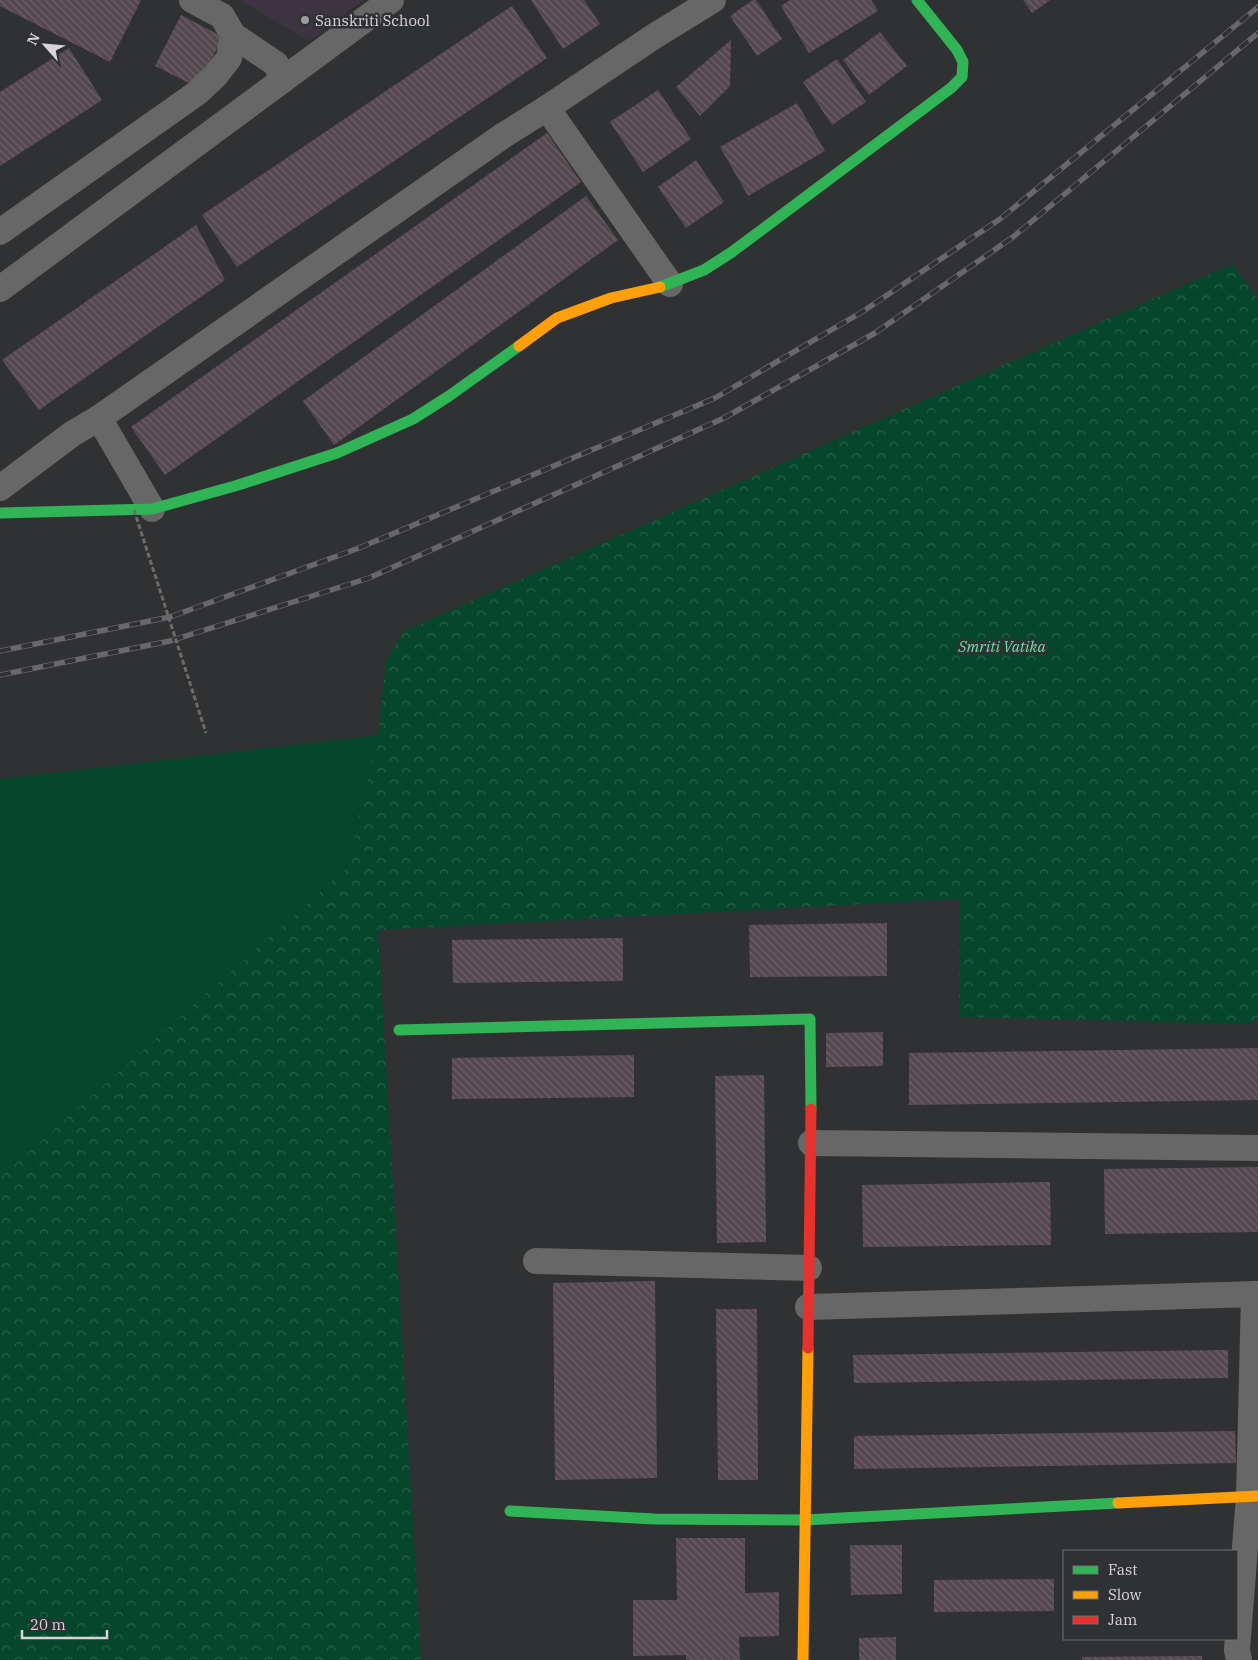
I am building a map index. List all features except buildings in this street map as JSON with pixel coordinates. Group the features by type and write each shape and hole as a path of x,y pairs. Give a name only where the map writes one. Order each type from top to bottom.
{"street":[{"path":"192,0 222,16 233,35 276,64 284,80"},
{"path":"0,289 392,0"},
{"path":"0,488 72,434 99,418 504,135 652,37 713,0"},
{"path":"0,513 143,510 190,499 337,453 413,419 449,396 557,318 611,298 652,290 704,270 732,252 951,88 962,77 963,62 957,50 917,0"},
{"path":"0,232 197,93 216,76 228,58 233,35"},
{"path":"546,108 670,284"},
{"path":"99,418 143,510"},
{"path":"399,1030 810,1019 811,1143 802,1660"},
{"path":"811,1143 1258,1148"},
{"path":"536,1261 809,1268"},
{"path":"808,1307 1256,1294 1253,1496 1237,1650 1239,1660"},
{"path":"510,1511 654,1520 805,1520 1253,1496"}],"path":[{"path":"143,510 206,733"}],"shaded area":[{"name":"Sanskriti School","path":"240,0 364,0 309,41"}],"green space":[{"name":"Smriti Vatika","path":"1232,264 1258,298 1258,1018 1249,1024 959,1017 960,899 378,930 421,1660 0,1660 0,1178 347,868 378,735 386,660 404,631"},
{"path":"378,735 347,868 0,1178 0,779"}],"railway":[{"path":"0,651 170,617 359,548 715,398 862,312 1000,219 1258,7"},
{"path":"0,675 170,641 369,578 724,418 875,333 1013,237 1258,33"}],"traffic: fast":[{"path":"660,287 704,270 732,252 951,88 962,77 963,62 957,50 917,0"},
{"path":"0,513 152,509 235,486 337,453 413,419 519,346"},
{"path":"399,1030 810,1019 811,1109"},
{"path":"510,1511 654,1519 805,1520 1118,1503"}],"traffic: slow":[{"path":"519,346 557,318 611,298 660,287"},
{"path":"803,1660 808,1348"},
{"path":"1118,1503 1258,1496"}],"traffic: jam":[{"path":"808,1348 811,1109"}],"place":[{"name":"Sanskriti School","path":"305,20"}]}
